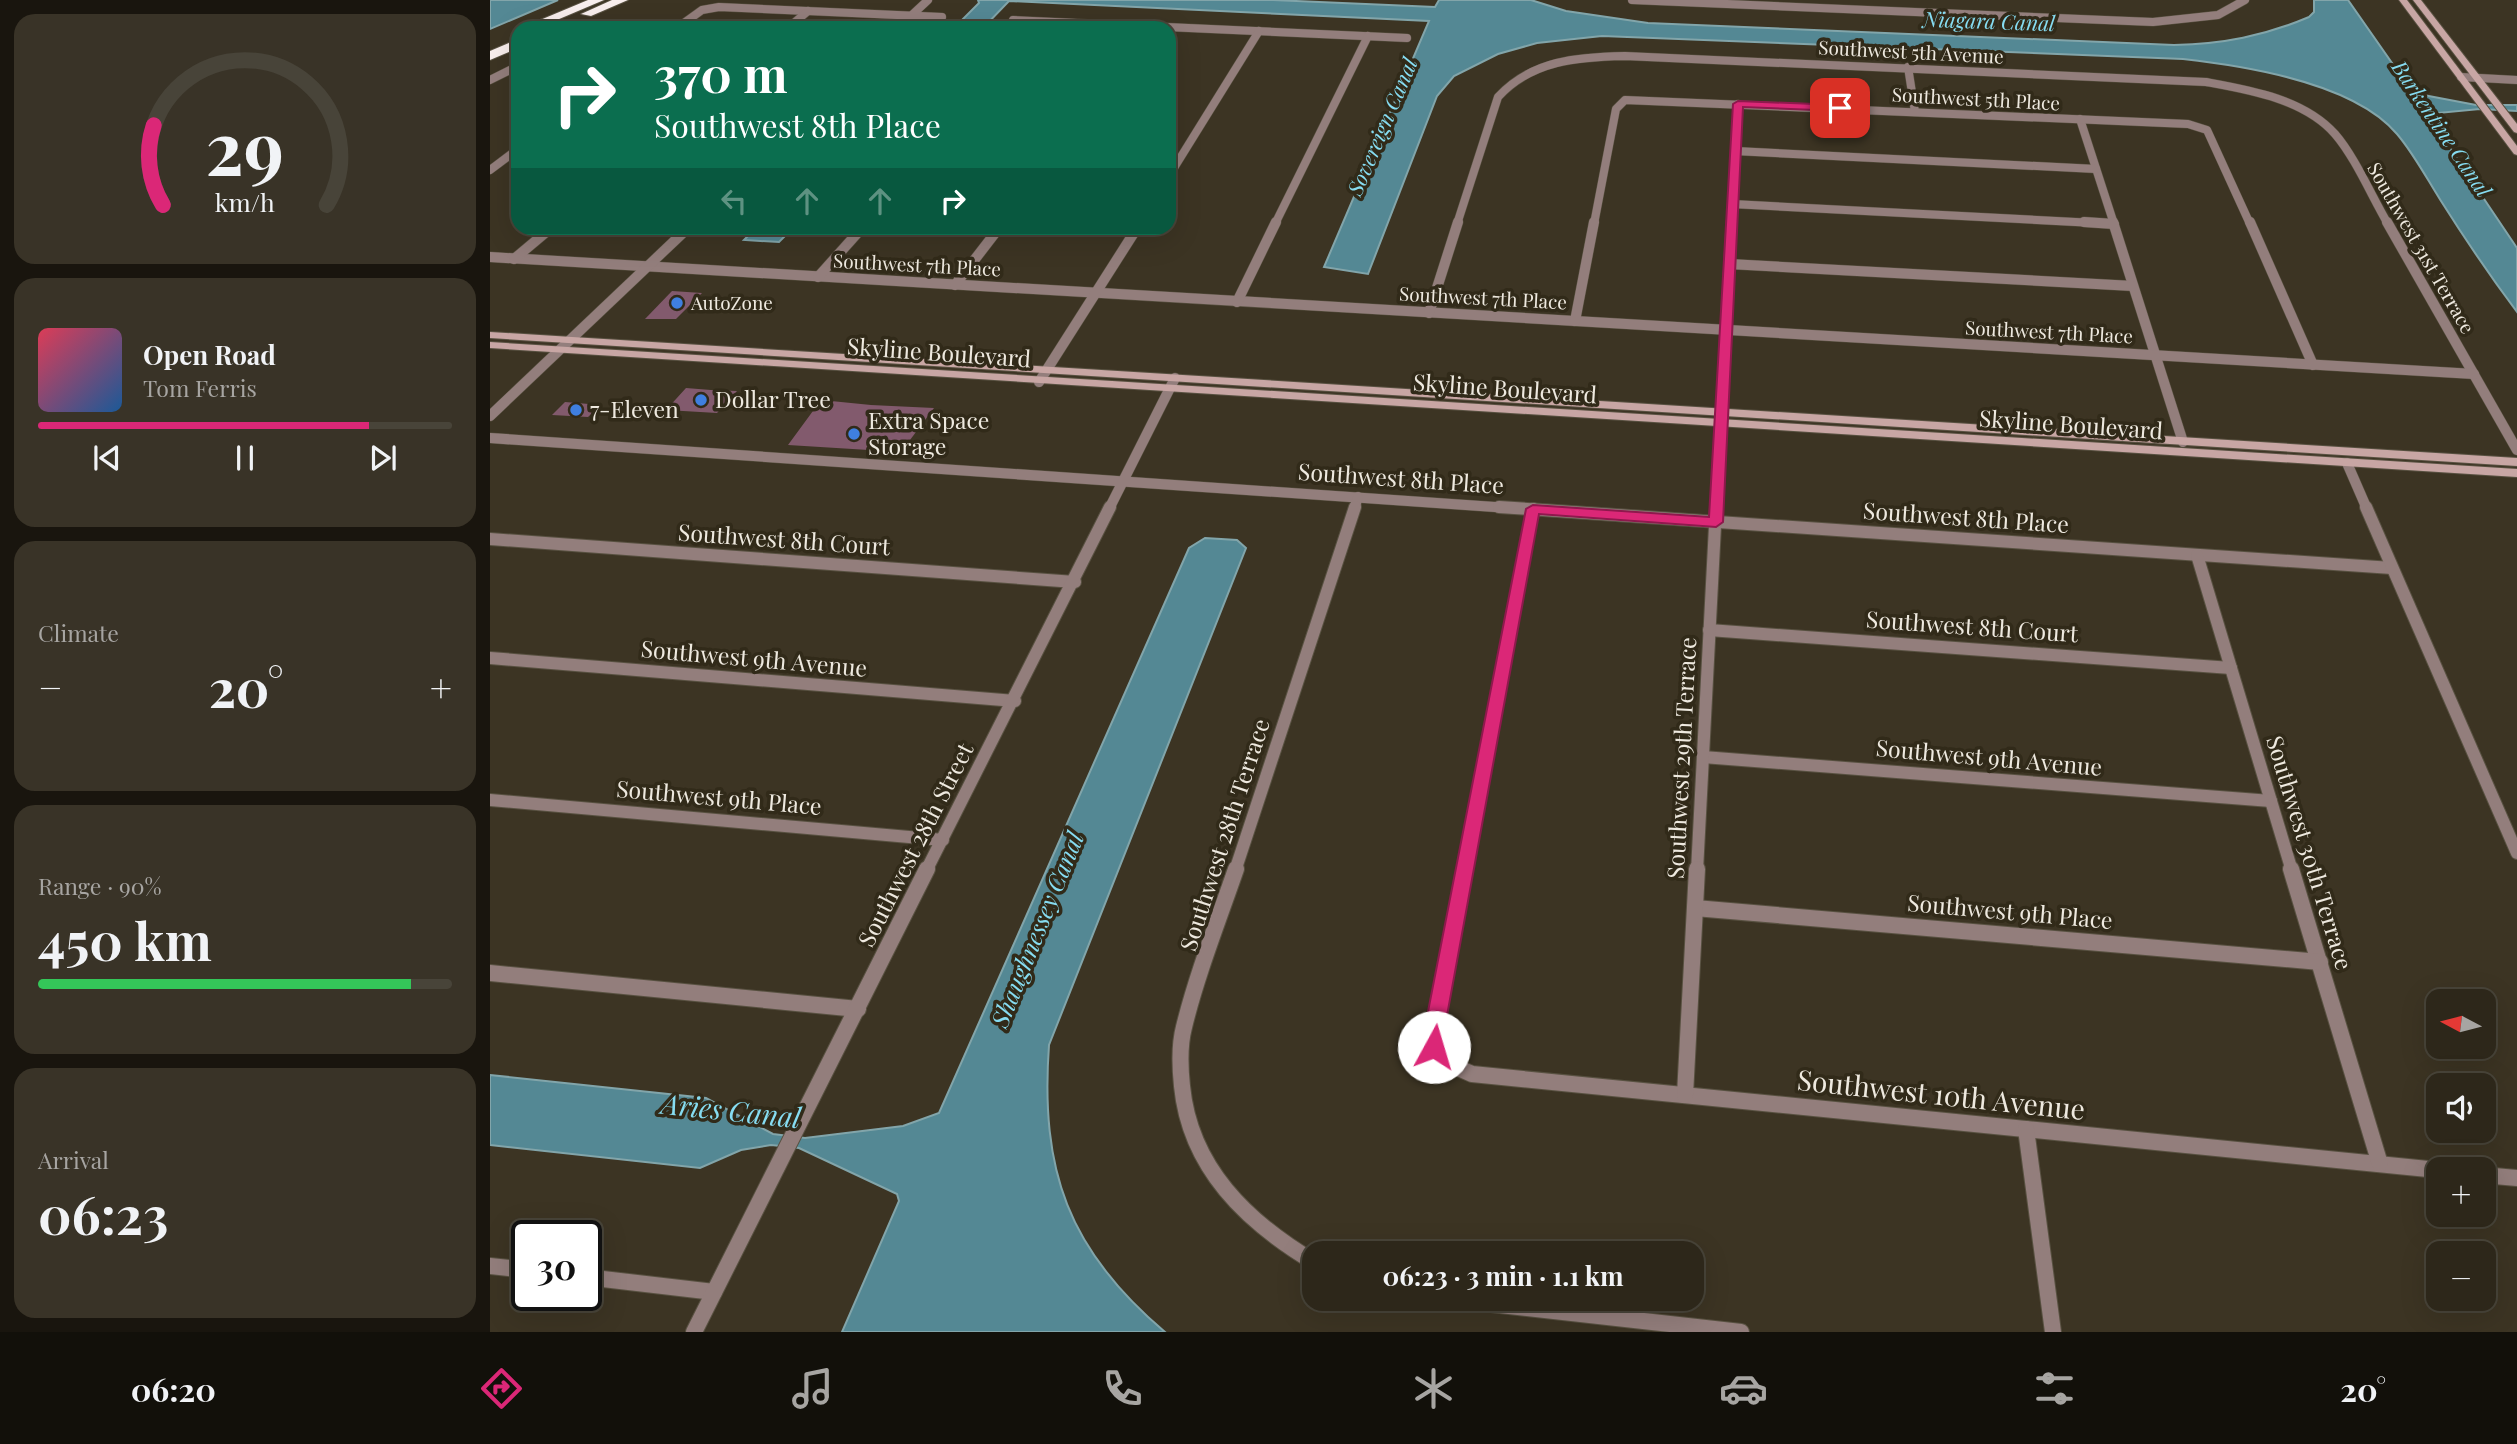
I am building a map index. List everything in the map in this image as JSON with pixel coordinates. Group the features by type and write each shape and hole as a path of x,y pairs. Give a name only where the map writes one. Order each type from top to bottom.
{"highway":[{"path":"545,21 598,0"},
{"path":"570,21 622,0"},
{"path":"490,44 511,35"},
{"path":"490,56 511,46"}],"street":[{"path":"906,21 928,0"},
{"path":"1633,0 2153,22 2193,20 2227,12 2245,0"},
{"path":"1901,0 1903,12"},
{"path":"2403,0 2487,113 2512,139 2517,152"},
{"path":"2417,0 2517,130"},
{"path":"688,21 708,8 942,17"},
{"path":"796,21 808,11"},
{"path":"1013,20 1019,21"},
{"path":"1176,28 1408,38"},
{"path":"1176,165 1259,31"},
{"path":"1237,302 1368,36"},
{"name":"Southwest 5th Avenue","path":"1429,313 1498,97 1514,80 1555,64 1632,55 1908,67 2189,80 2265,96"},
{"path":"1908,67 1915,112"},
{"path":"490,80 511,70"},
{"path":"2461,77 2517,80"},
{"name":"Southwest 31st Terrace","path":"2265,96 2312,116 2337,136 2517,450"},
{"name":"Southwest 5th Place","path":"1575,321 1616,109 1625,100 2199,127 2207,130 2213,140 2313,365"},
{"name":"Southwest 29th Terrace","path":"1685,1095 1738,104"},
{"path":"2081,120 2184,448"},
{"path":"1735,151 2096,169"},
{"path":"490,170 511,154"},
{"path":"1732,204 2114,224"},
{"path":"514,259 543,235"},
{"path":"490,416 680,235"},
{"path":"818,277 856,235"},
{"path":"955,285 994,235"},
{"path":"1039,382 1132,235"},
{"name":"Southwest 7th Place","path":"490,257 2474,374"},
{"path":"1729,264 2133,286"},
{"name":"Skyline Boulevard","path":"490,334 1046,370 1172,384"},
{"name":"Skyline Boulevard","path":"490,345 1039,382 1172,384 2184,448 2344,457 2517,462"},
{"name":"Southwest 28th Street","path":"694,1332 1015,701 1172,384"},
{"name":"Southwest 8th Place","path":"490,438 2392,568"},
{"path":"2344,457 2517,853"},
{"name":"Skyline Boulevard","path":"2344,457 2517,473"},
{"name":"Southwest 28th Terrace","path":"1302,1254 1258,1225 1220,1185 1196,1147 1185,1115 1179,1065 1184,1029 1357,497"},
{"name":"Southwest 10th Avenue","path":"1533,509 1434,1032 1434,1047 1441,1061 1472,1074 2426,1169"},
{"name":"Southwest 8th Court","path":"490,539 1075,582"},
{"name":"Southwest 30th Terrace","path":"2197,555 2380,1164"},
{"name":"Southwest 8th Court","path":"1709,630 2231,668"},
{"name":"Southwest 9th Avenue","path":"490,658 1015,701"},
{"name":"Southwest 9th Avenue","path":"1703,757 2271,801"},
{"name":"Southwest 9th Place","path":"490,800 943,841"},
{"name":"Southwest 9th Place","path":"1695,908 2320,962"},
{"path":"490,973 858,1009"},
{"path":"2026,1129 2053,1332"},
{"path":"2496,1176 2517,1178"},
{"path":"490,1266 511,1268"},
{"path":"602,1279 714,1292"},
{"path":"1554,1311 1741,1332"}],"water":[{"path":"490,0 558,0 490,29"},
{"path":"978,0 1273,0 1435,7 1439,0 1531,0 1566,11 1648,23 2174,45 2226,41 2259,34 2309,17 2314,12 2314,0 2348,0 2413,93 2476,105 2517,105 2517,111 2480,109 2427,114 2517,248 2517,312 2397,134 2378,116 2354,102 2297,80 2237,66 2183,59 1602,36 1537,43 1498,54 1454,76 1437,96 1368,274 1324,267 1429,21 1009,1 990,21 961,21 979,3"},
{"path":"749,235 786,235 779,242 744,240"},
{"name":"Shaughnessey Canal","path":"1205,538 1237,540 1246,548 1049,1045 1047,1090 1050,1131 1056,1169 1067,1205 1083,1238 1105,1270 1132,1301 1165,1332 842,1332 899,1201 897,1194 799,1148 771,1145 741,1150 700,1168 490,1145 490,1075 706,1098 773,1134 805,1138 903,1126 939,1113 1189,548"}],"building":[{"name":"AutoZone","path":"672,291 702,293 676,319 645,319"},
{"name":"Dollar Tree","path":"686,388 737,391 717,413 666,410"},
{"name":"Extra Space Storage","path":"821,400 934,408 901,452 788,445"},
{"name":"7-Eleven","path":"565,402 601,405 588,417 552,415"}],"place":[{"name":"AutoZone","path":"677,303"},
{"name":"Dollar Tree","path":"701,400"},
{"name":"7-Eleven","path":"576,410"},
{"name":"Extra Space Storage","path":"854,434"}],"route":[{"path":"1434,1047 1434,1032 1533,509 1716,522 1738,104 1840,108"}],"water label":[{"name":"Niagara Canal","path":"1989,22"},
{"name":"Sovereign Canal","path":"1383,127"},
{"name":"Barkentine Canal","path":"2441,129"},
{"name":"Aries Canal","path":"731,1111"}]}
